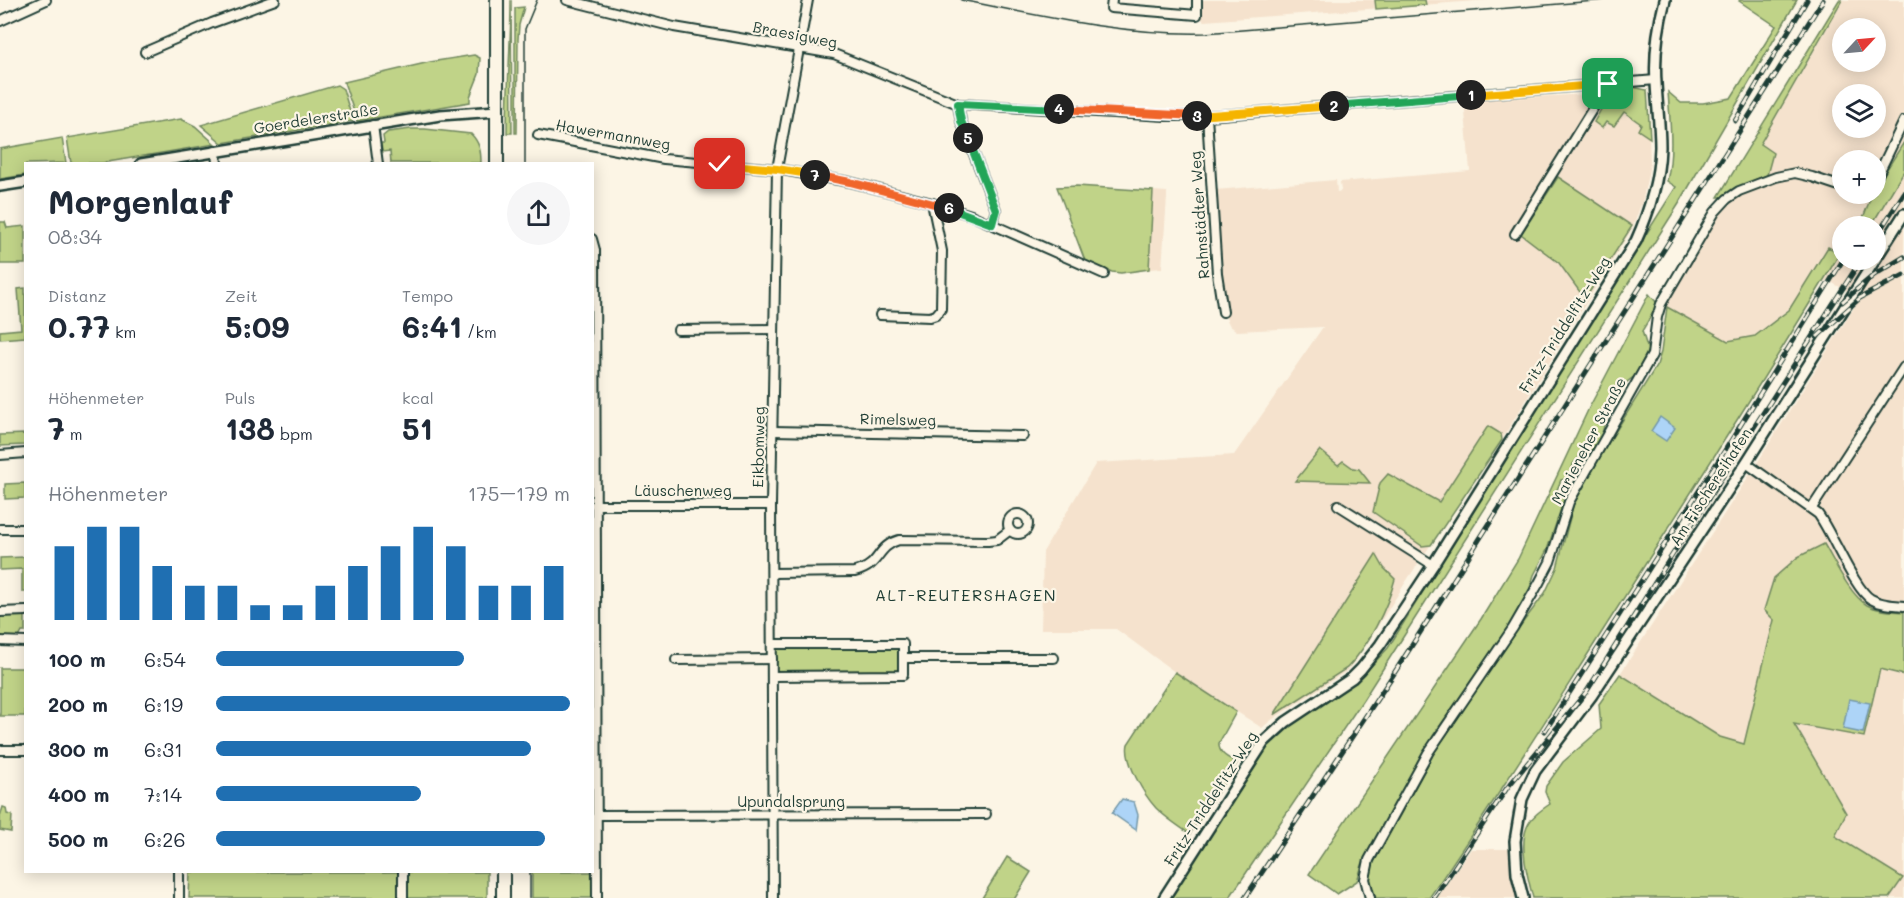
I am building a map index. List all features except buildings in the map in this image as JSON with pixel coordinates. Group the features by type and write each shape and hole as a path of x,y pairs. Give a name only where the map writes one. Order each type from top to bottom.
{"main road":[{"path":"497,0 497,162"},
{"path":"503,873 503,898"}],"street":[{"path":"0,21 46,0"},
{"path":"145,52 212,22 276,0"},
{"name":"Braesigweg","path":"567,0 674,27 834,54 958,104"},
{"name":"Eikbomweg","path":"773,898 771,505 777,169 808,0"},
{"path":"1112,0 1111,8 1197,15 1197,0"},
{"name":"Fritz-Triddelfitz-Weg","path":"1164,898 1264,742 1286,722 1342,686 1361,669 1380,645 1433,565 1640,233 1655,194 1659,170 1657,40 1665,0"},
{"path":"992,224 996,210 961,121 958,104 1165,116 1207,116 1656,80"},
{"path":"1515,234 1608,84"},
{"name":"Goerdelerstraße","path":"153,162 374,129 440,115 497,111"},
{"name":"Rahnstädter Weg","path":"1207,116 1217,273 1223,312"},
{"path":"1886,158 1904,121"},
{"path":"374,129 378,162"},
{"name":"Hawermannweg","path":"538,135 664,159 777,169 850,182 932,203 992,224 1104,274"},
{"path":"216,151 217,162"},
{"name":"Marieneher Straße","path":"1370,897 1365,879 1369,860 1428,753 1513,628 1539,583 1550,562 1569,502 1652,355 1661,304 1715,212 1727,199 1739,191 1776,177 1795,173 1832,184"},
{"path":"0,186 24,182"},
{"path":"880,315 930,317 936,315 941,309 942,251 932,203"},
{"name":"Am Fischereihafen","path":"1523,898 1517,874 1515,841 1522,799 1535,771 1592,695 1746,463 1903,219"},
{"path":"594,246 597,898"},
{"path":"678,330 774,329"},
{"path":"1812,508 1904,367"},
{"name":"Rimelsweg","path":"773,432 1023,436"},
{"path":"0,455 24,453"},
{"path":"1746,463 1812,508 1827,526 1853,576 1869,598 1879,603 1904,606"},
{"name":"Läuschenweg","path":"595,505 771,505"},
{"path":"1338,505 1433,565"},
{"path":"0,529 24,529"},
{"path":"772,573 855,572 873,565 890,542 899,540 988,541 997,540 1010,530"},
{"path":"0,612 24,611"},
{"path":"0,641 24,642"},
{"path":"772,644 903,644 903,675 772,676"},
{"path":"903,658 1054,657"},
{"path":"676,660 772,659"},
{"path":"0,750 24,750"},
{"name":"Upundalsprung","path":"597,816 986,814"},
{"path":"179,873 179,898"},
{"path":"403,873 403,898"}],"shaded area":[{"path":"1197,0 1489,0 1204,21 1197,15"},
{"path":"1842,0 1904,0 1904,612 1874,608 1861,601 1841,575 1824,544 1775,620 1744,744 1720,737 1620,674 1754,468 1860,298 1827,280 1755,336 1728,341 1661,304 1727,199 1765,180 1772,153 1760,144"},
{"path":"1611,93 1648,105 1650,164 1643,199 1633,227 1499,444 1355,662 1345,672 1262,728 1172,670 1116,629 1041,629 1043,552 1096,463 1234,455 1323,327 1237,331 1230,326 1223,312 1215,190 1336,180 1337,192 1341,191 1340,182 1470,171 1464,100"},
{"path":"1153,191 1167,192 1167,197 1162,268 1149,269"},
{"path":"1880,669 1904,676 1904,898 1889,898 1903,878 1835,836 1793,723 1864,737"},
{"path":"1471,849 1509,849 1520,898 1437,898"}],"green space":[{"path":"511,0 512,133 507,133 510,33"},
{"path":"1375,0 1425,0 1426,5 1376,9"},
{"path":"1740,0 1797,0 1680,202 1363,700 1232,894 1229,898 1170,898 1274,737 1362,676 1388,648 1472,509 1676,187 1667,181 1671,148 1668,92 1681,103 1703,103 1731,98 1776,26"},
{"path":"1839,0 1842,0 1760,144 1773,153 1767,175 1723,197 1718,197"},
{"path":"524,7 518,39 517,133 515,133 515,8"},
{"path":"474,55 480,58 479,74 470,102 357,121 344,82 430,62"},
{"path":"337,85 343,89 353,121 222,143 201,125"},
{"path":"1632,87 1647,90 1650,138 1638,130 1641,124 1624,112 1614,126 1606,122 1602,128 1594,122 1612,90"},
{"path":"181,119 195,126 215,144 108,162 71,162 67,138"},
{"path":"425,129 471,134 479,148 481,162 391,162 390,151 382,152 381,143 384,143 383,136 388,132"},
{"path":"62,138 66,162 24,162 24,175 0,179 0,149"},
{"path":"1904,142 1904,171 1886,201 1886,171"},
{"path":"1558,177 1632,226 1585,299 1559,263 1521,234"},
{"path":"1077,186 1153,191 1149,269 1112,272 1085,261 1057,187"},
{"path":"1868,204 1884,204 1877,216 1864,216"},
{"path":"0,222 5,222 7,228 24,226 24,264 0,264"},
{"path":"1828,247 1832,249 1832,266 1787,340 1528,748 1429,898 1376,898 1369,881 1372,866 1434,753 1515,633 1545,593 1557,568 1573,506 1589,474 1657,365 1667,307 1728,341 1755,336 1789,310"},
{"path":"24,288 24,337 0,339 0,331 21,329 18,289"},
{"path":"1649,294 1658,304 1642,331 1648,350 1636,375 1618,389 1607,412 1601,439 1596,447 1582,454 1573,464 1570,478 1561,480 1557,490 1564,500 1547,550 1534,575 1529,591 1510,624 1433,736 1364,859 1357,881 1337,894 1309,874 1481,619 1518,559 1589,408"},
{"path":"1488,426 1501,434 1502,440 1431,545 1422,546 1373,512 1380,483 1388,474 1439,502"},
{"path":"24,434 24,445 0,446 0,435"},
{"path":"1320,450 1338,465 1343,461 1359,469 1370,483 1295,481"},
{"path":"24,483 24,498 5,499 5,484"},
{"path":"594,506 597,898 532,898 532,873 594,873"},
{"path":"1824,544 1843,577 1861,600 1876,608 1904,612 1904,675 1880,669 1864,737 1794,724 1846,813 1835,836 1903,878 1889,898 1533,898 1524,853 1527,827 1540,811 1550,804 1545,792 1546,786 1563,762 1601,729 1599,704 1620,674 1720,737 1744,744 1774,620 1764,610 1774,578 1798,557"},
{"path":"1376,554 1384,568 1395,579 1370,638 1347,668 1274,715"},
{"path":"24,557 24,592 22,592 22,569 0,570 0,558"},
{"path":"0,612 24,612 24,632 17,641 0,641"},
{"path":"775,646 900,648 900,667 896,671 775,672"},
{"path":"0,668 24,668 24,716 0,716"},
{"path":"1175,672 1236,712 1219,747 1222,753 1237,763 1190,834 1164,815 1151,802 1136,777 1128,751 1128,744"},
{"path":"3,807 6,808 7,814 12,815 11,832 0,830 0,816"},
{"path":"1007,857 1031,872 1015,898 982,898"},
{"path":"190,873 398,873 398,898 189,898"},
{"path":"408,873 487,873 487,898 408,898"}],"water":[{"path":"1660,417 1675,428 1666,441 1651,431"},
{"path":"1849,699 1870,703 1863,733 1843,729"},
{"path":"1122,799 1134,802 1138,815 1136,830 1112,813"}],"tram line":[{"path":"525,162 525,29 537,0"},
{"path":"961,0 1113,28 1174,33 1205,33 1607,0"},
{"path":"530,873 530,898"}],"railway":[{"path":"1735,121 1807,0"},
{"path":"1245,898 1393,675 1823,0"},
{"path":"1886,221 1904,193"},
{"path":"1842,302 1874,275 1904,257"},
{"path":"1545,731 1727,447 1837,270"},
{"path":"1434,898 1507,788 1587,691 1855,270"},
{"path":"1817,337 1860,298 1904,275"}],"district":[{"name":"ALT-REUTERSHAGEN","path":"966,595"}],"route":[{"path":"720,164 777,169 850,182 932,203 992,224 996,210 961,121 958,104 1165,116 1211,116 1608,84"}]}
